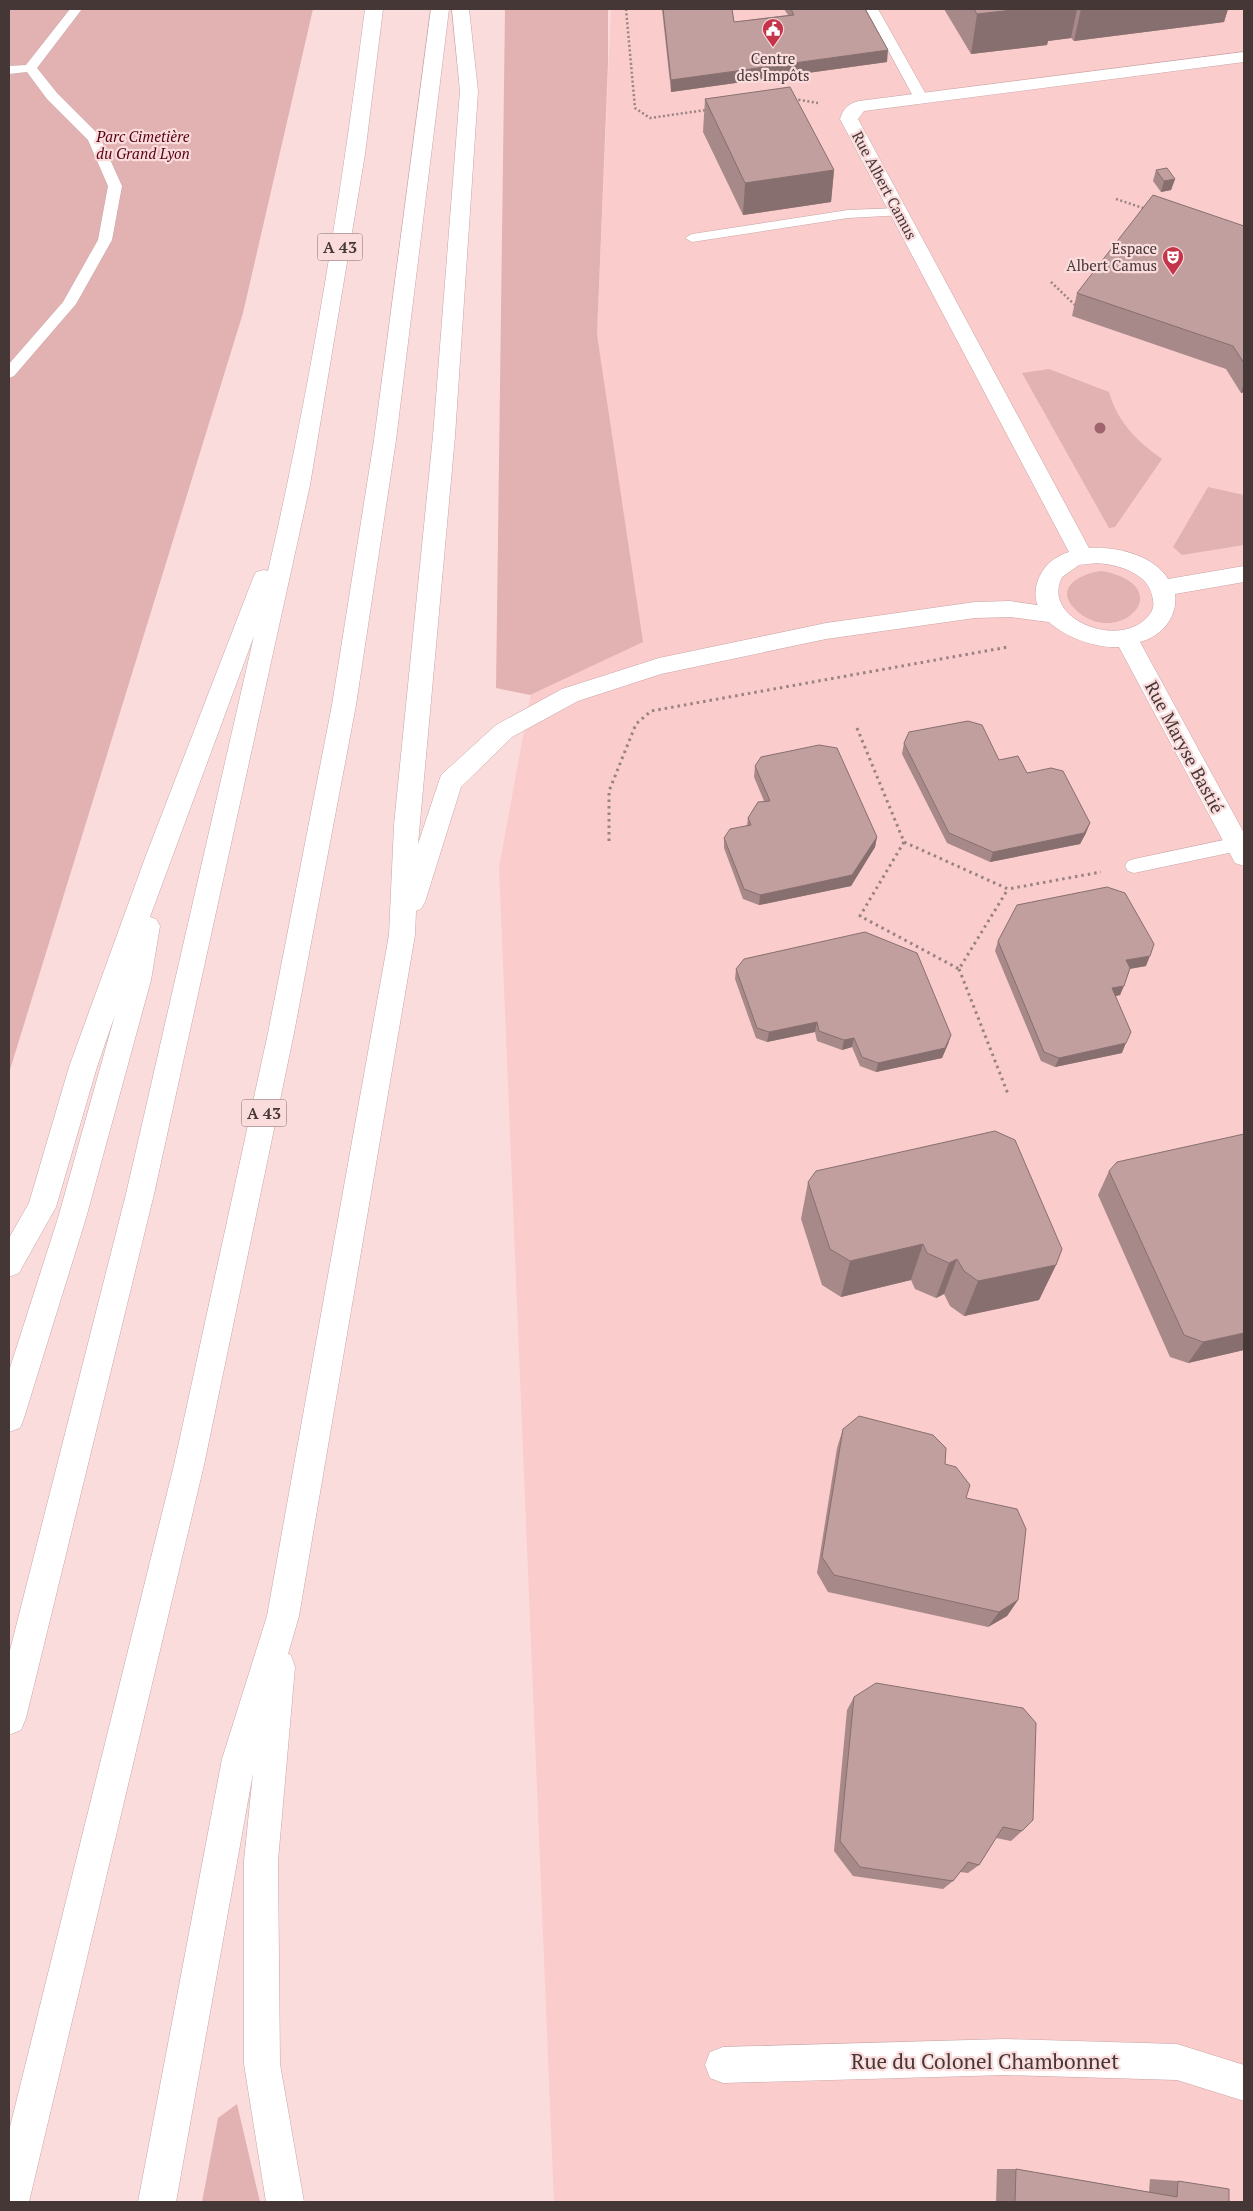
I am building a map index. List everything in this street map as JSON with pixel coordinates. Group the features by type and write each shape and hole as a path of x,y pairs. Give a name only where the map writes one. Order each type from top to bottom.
{"main road":[{"name":"A 43","path":"9,1718 140,1194 299,485 356,154 374,9"},
{"name":"A 43","path":"10,2202 188,1466 281,1033 344,705 386,440 440,9"},
{"path":"402,935 406,825 444,436 469,91 460,9"},
{"name":"Rue Albert Camus","path":"1082,556 849,119 851,113 859,106 1244,58"},
{"path":"9,1264 42,1207 83,1067 158,858 299,485"},
{"path":"1097,554 1128,560 1154,577 1162,588 1165,601 1163,614 1155,625 1149,629 1126,638 1106,638 1088,634 1070,626 1056,615 1049,604 1046,591 1048,579 1056,569 1067,561 1097,554"},
{"path":"1162,588 1244,574"},
{"path":"285,2202 262,2064 261,1870 283,1616 402,935 450,782 504,731 570,695 659,666 826,631 975,610 1010,609 1056,615"},
{"name":"Rue Maryse Bastié","path":"1126,638 1241,850"},
{"path":"9,1418 72,1218 138,980 158,858"},
{"path":"157,2202 239,1759 283,1616"},
{"name":"Rue du Colonel Chambonnet","path":"723,2065 1005,2058 1177,2062 1244,2084"}],"lane":[{"path":"9,70 30,68 76,9"},
{"path":"872,9 921,98"},
{"path":"9,373 69,304 105,240 115,186 94,138 52,96 30,68"},
{"path":"692,238 848,214 899,212"},
{"path":"1134,866 1241,850"}],"path":[{"path":"626,9 635,108 650,118 706,110"},
{"path":"790,100 800,98 851,113"},
{"path":"1116,199 1151,210"},
{"path":"1051,282 1078,308"},
{"path":"608,841 609,791 636,724 651,711 1018,646 1010,609"},
{"path":"857,728 904,842 1008,889 1134,866"},
{"path":"904,842 860,916 959,969 1008,1094"},
{"path":"959,969 1008,889"}],"shaded area":[{"path":"611,9 1244,9 1244,2202 554,2202 499,867 597,335"}],"green space":[{"name":"Parc Cimetière du Grand Lyon","path":"9,9 313,9 243,313 9,1073"},
{"path":"505,9 608,9 608,64 597,335 643,642 530,695 496,688"},
{"path":"1049,369 1109,392 1123,422 1144,445 1162,459 1115,527 1109,528 1022,373"},
{"path":"1208,487 1244,495 1244,545 1182,555 1173,547"},
{"path":"1102,571 1126,579 1138,590 1140,601 1134,612 1123,620 1108,623 1091,620 1075,609 1069,601 1067,594 1073,582 1086,575"},
{"path":"237,2104 260,2202 202,2202 218,2118"}],"building":[{"name":"Centre des Impôts","path":"663,9 732,9 734,22 794,15 791,9 865,9 888,50 671,80"},
{"path":"974,9 1021,9 977,14"},
{"path":"790,87 834,170 745,183 705,99"},
{"path":"1167,168 1175,179 1164,181 1156,170"},
{"name":"Espace Albert Camus","path":"1153,195 1244,226 1244,363 1233,346 1077,293"},
{"path":"968,721 982,725 999,760 1018,756 1027,773 1051,768 1063,771 1090,823 1084,833 993,852 949,833 904,743 909,732"},
{"path":"819,745 837,748 877,837 852,875 760,895 744,889 724,838 730,829 751,825 748,818 758,802 770,801 755,766 761,757"},
{"path":"1107,887 1125,893 1154,944 1150,956 1126,960 1130,968 1124,986 1112,988 1131,1032 1126,1043 1059,1058 1044,1052 998,941 1017,905"},
{"path":"865,932 917,953 951,1035 945,1048 878,1063 862,1057 854,1038 844,1040 819,1031 817,1022 769,1032 757,1028 736,969 744,959"},
{"path":"995,1131 1015,1140 1062,1249 1056,1265 978,1281 964,1271 957,1259 949,1263 927,1253 923,1244 850,1261 830,1249 808,1182 816,1171"},
{"path":"1244,1134 1244,1333 1203,1342 1184,1335 1109,1171 1117,1162"},
{"path":"859,1416 933,1435 946,1448 945,1464 956,1467 970,1485 966,1498 1017,1509 1026,1529 1018,1600 999,1612 834,1575 822,1557 843,1429"},
{"path":"876,1683 1023,1708 1036,1723 1033,1820 1022,1831 1003,1827 979,1865 968,1862 953,1881 860,1867 840,1841 854,1697"},
{"path":"1016,2169 1177,2197 1178,2181 1229,2189 1229,2202 1015,2202"}],"place":[{"name":"Centre des Impôts","path":"773,48"},
{"name":"Espace Albert Camus","path":"1173,276"}]}
